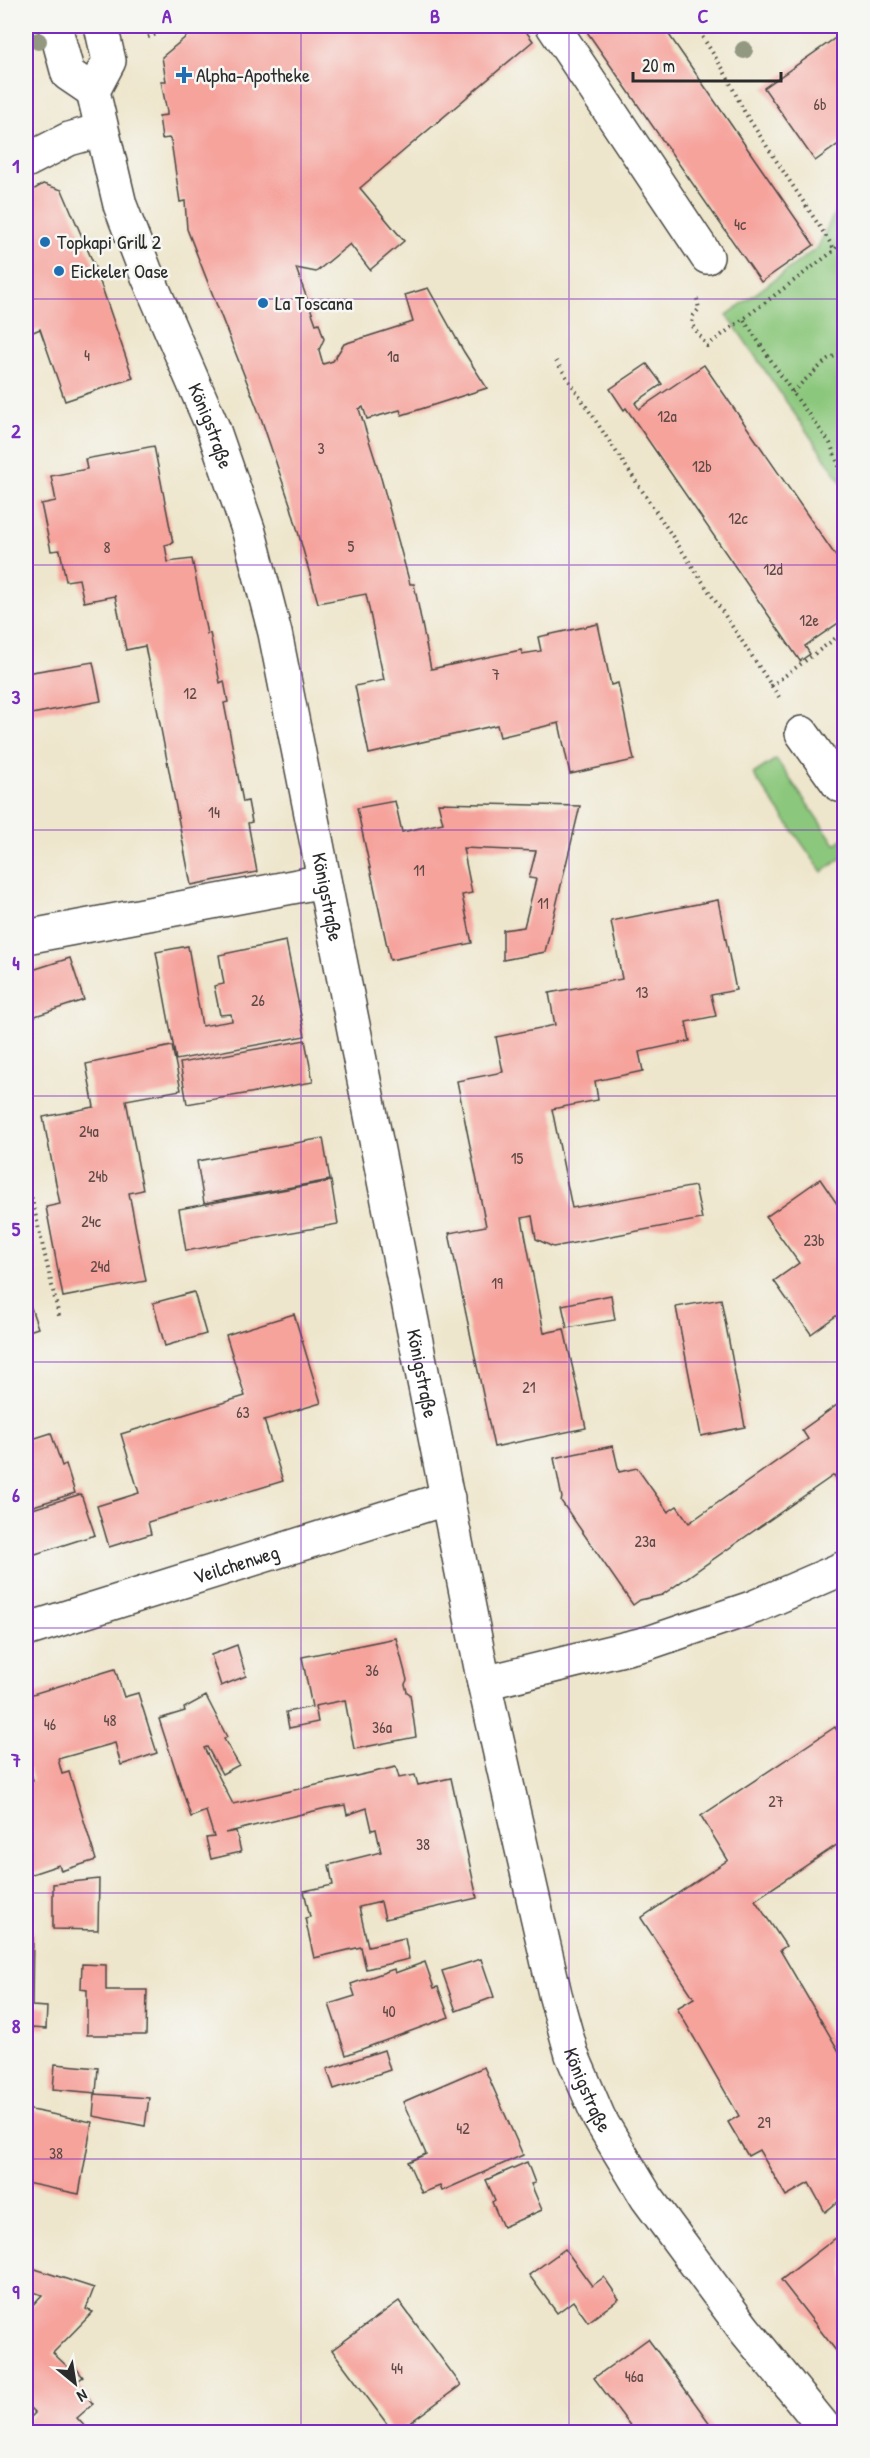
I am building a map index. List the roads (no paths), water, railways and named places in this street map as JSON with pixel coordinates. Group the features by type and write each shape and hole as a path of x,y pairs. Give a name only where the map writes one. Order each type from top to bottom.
{"street":[{"path":"55,26 68,74 93,91 109,61 101,26"},
{"path":"553,26 707,257"},
{"name":"Königstraße","path":"93,91 120,205 145,270 213,428 249,532 275,633 484,1683 555,1994 572,2055 599,2118 648,2198 744,2329 828,2433"},
{"path":"26,161 69,139 101,130"},
{"path":"802,733 839,785 844,784"},
{"path":"26,937 324,880"},
{"name":"Veilchenweg","path":"26,1630 448,1498"},
{"path":"484,1683 648,1643 754,1606 844,1568"}],"place":[{"name":"Alpha-Apotheke","path":"184,75"},
{"name":"Topkapi Grill 2","path":"45,242"},
{"name":"Eickeler Oase","path":"59,271"},
{"name":"La Toscana","path":"263,303"}]}
